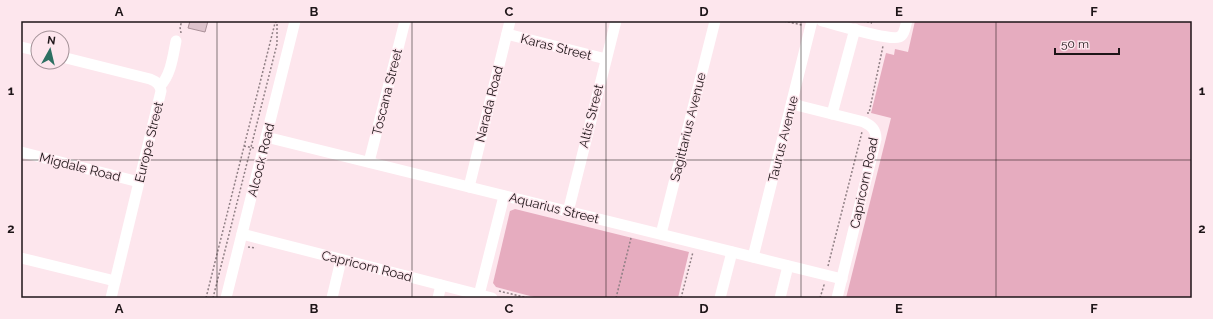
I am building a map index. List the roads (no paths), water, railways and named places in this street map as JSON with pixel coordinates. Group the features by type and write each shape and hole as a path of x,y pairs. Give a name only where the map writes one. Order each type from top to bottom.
{"street":[{"name":"Alcock Road","path":"226,298 295,21"},
{"name":"Toscana Street","path":"369,162 405,21"},
{"name":"Narada Road","path":"469,187 510,21"},
{"name":"Altis Street","path":"568,212 616,21"},
{"name":"Sagittarius Avenue","path":"661,234 715,21"},
{"name":"Taurus Avenue","path":"753,257 812,21"},
{"path":"822,21 885,37 897,38 903,34 907,21"},
{"path":"832,114 855,29"},
{"name":"Karas Street","path":"507,34 606,59"},
{"path":"160,86 168,74 176,41"},
{"name":"Europe Street","path":"70,59 150,79 160,86 161,96 111,298"},
{"name":"Capricorn Road","path":"792,102 800,106 864,122 872,127 876,134 837,298"},
{"name":"Aquarius Street","path":"266,137 842,279"},
{"name":"Migdale Road","path":"21,152 140,182"},
{"path":"479,295 504,196"},
{"name":"Capricorn Road","path":"242,234 492,298"},
{"path":"720,298 732,252"},
{"path":"21,258 115,281"},
{"path":"332,298 341,260"},
{"path":"780,298 788,266"},
{"path":"438,298 441,285"}]}
